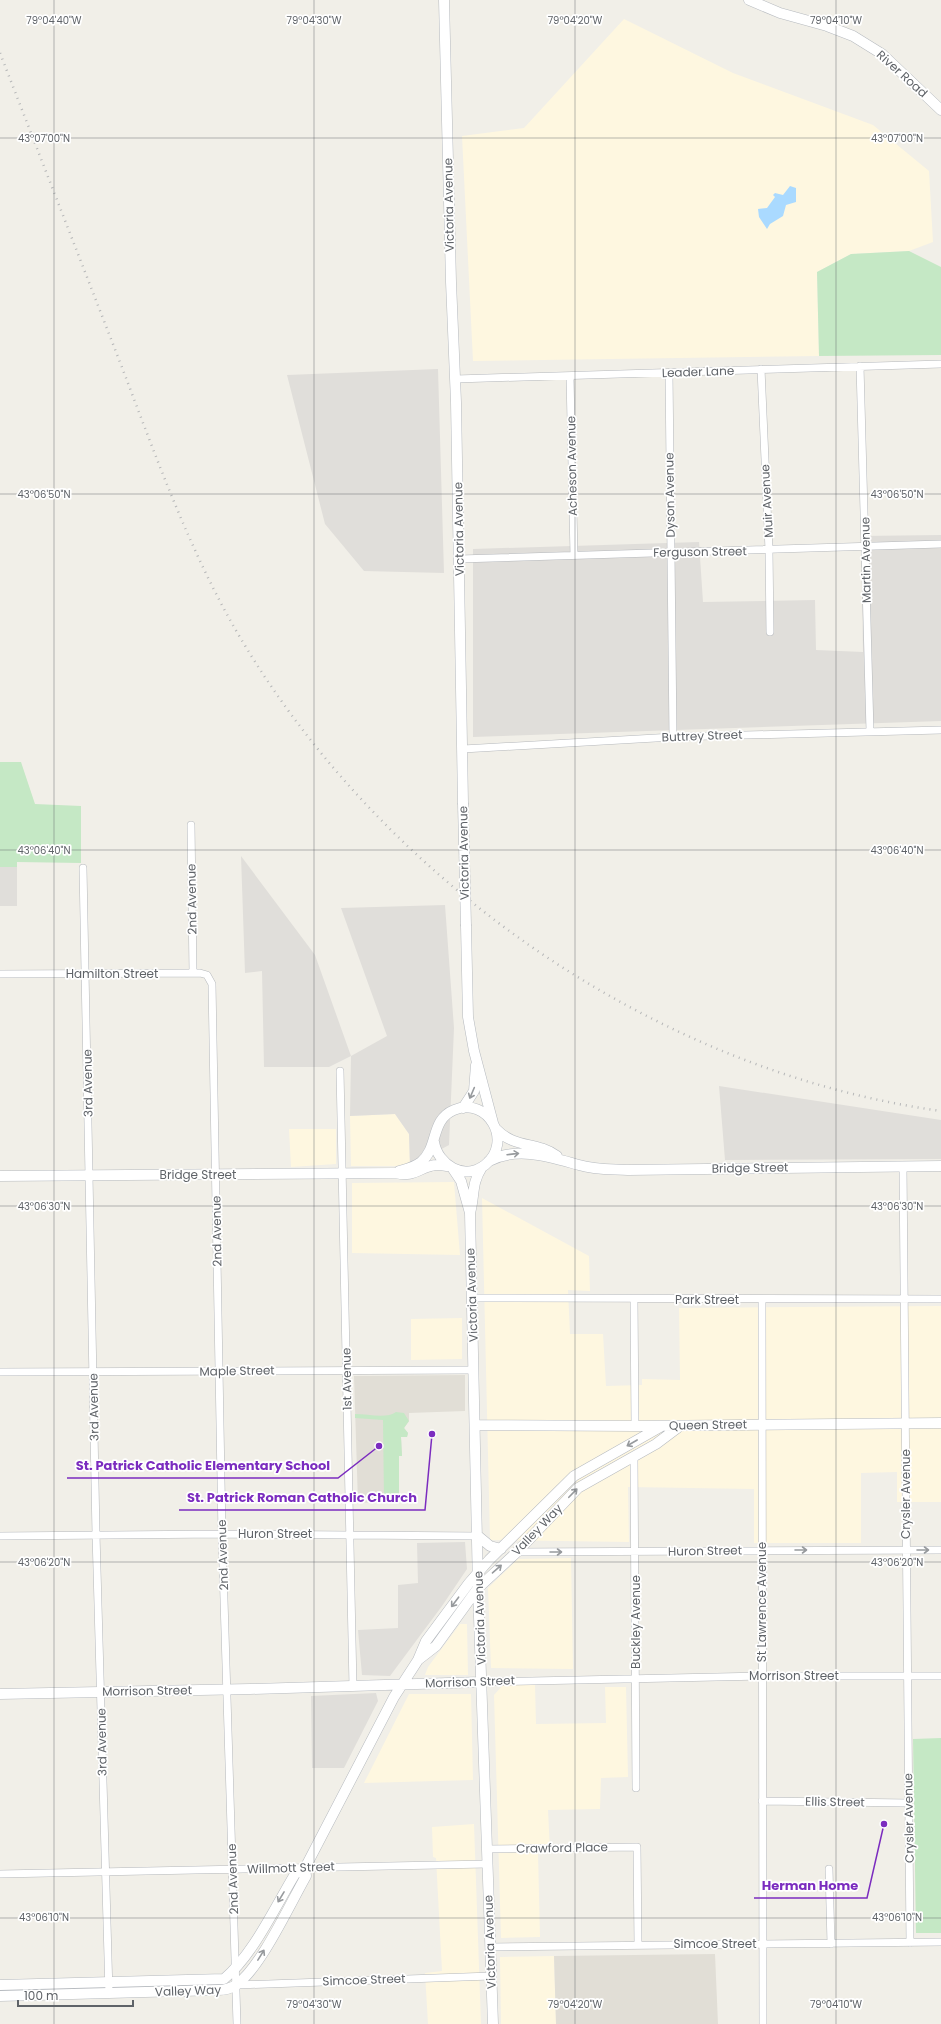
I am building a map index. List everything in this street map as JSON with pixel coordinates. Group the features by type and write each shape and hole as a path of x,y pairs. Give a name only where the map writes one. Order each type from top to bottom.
{"main road":[{"name":"Victoria Avenue","path":"444,0 451,282 456,379 468,1017 476,1057 495,1126"},
{"name":"River Road","path":"749,0 780,13 827,26 853,36 882,54 941,110"},
{"name":"Victoria Avenue","path":"463,1108 474,1091 476,1057"},
{"path":"463,1108 480,1111 495,1126 497,1146 486,1164 468,1171 450,1167 438,1155 434,1142 438,1124 445,1115 463,1108"},
{"name":"Bridge Street","path":"495,1126 511,1141 546,1150 561,1159"},
{"name":"Bridge Street","path":"395,1173 421,1162 434,1142"},
{"name":"Bridge Street","path":"486,1164 509,1154 525,1153 561,1159 579,1165 600,1169 628,1170 941,1166"},
{"name":"Victoria Avenue","path":"470,1213 473,1202 474,1182 486,1164"},
{"name":"Bridge Street","path":"0,1176 411,1174 431,1166 450,1167"},
{"name":"Victoria Avenue","path":"450,1167 461,1181 470,1213 479,1571 478,1588 492,2024"},
{"name":"Queen Street","path":"475,1425 680,1426 941,1423"},
{"name":"Valley Way","path":"0,1985 215,1980 224,1979 236,1969 295,1874 305,1868 346,1786 401,1685 418,1660 426,1641 479,1571 574,1476 662,1426"},
{"name":"Valley Way","path":"418,1660 436,1646 478,1588 517,1552 578,1488 656,1444 680,1426"},
{"path":"478,1536 490,1546 501,1548"},
{"name":"Morrison Street","path":"0,1694 354,1687 482,1682"},
{"name":"Valley Way","path":"0,1996 229,1989 236,1985 252,1970 306,1876 305,1868"}],"street":[{"name":"Leader Lane","path":"456,379 570,377 761,369 941,364"},
{"name":"Martin Avenue","path":"860,366 870,731"},
{"name":"Muir Avenue","path":"761,369 769,550 770,632"},
{"name":"Dyson Avenue","path":"669,373 673,737"},
{"name":"Acheson Avenue","path":"570,377 574,555"},
{"name":"Ferguson Street","path":"459,559 941,544"},
{"name":"Buttrey Street","path":"463,749 673,737 941,730"},
{"name":"2nd Avenue","path":"191,825 193,973"},
{"name":"3rd Avenue","path":"83,868 96,1534 109,1993"},
{"name":"Hamilton Street","path":"0,974 193,973 207,975 211,980 213,989"},
{"name":"2nd Avenue","path":"213,989 222,1534 237,2024"},
{"name":"1st Avenue","path":"340,1072 354,1687"},
{"name":"Crysler Avenue","path":"903,1166 907,1423 906,1550 910,1943"},
{"name":"Park Street","path":"473,1298 941,1299"},
{"path":"634,1299 635,1426"},
{"name":"St Lawrence Avenue","path":"762,1299 763,2024"},
{"name":"Maple Street","path":"0,1372 347,1369 474,1370"},
{"name":"Buckley Avenue","path":"634,1456 636,1552 636,1788"},
{"name":"Huron Street","path":"0,1536 96,1534 350,1534 478,1536"},
{"name":"Huron Street","path":"517,1552 941,1550"},
{"name":"Morrison Street","path":"482,1682 763,1676 941,1676"},
{"name":"Ellis Street","path":"762,1801 909,1803"},
{"name":"Crawford Place","path":"487,1849 637,1847 638,1945"},
{"name":"Willmott Street","path":"0,1874 487,1864"},
{"path":"829,1869 831,1944"},
{"name":"Simcoe Street","path":"490,1947 941,1942"},
{"name":"Simcoe Street","path":"236,1985 491,1976"}],"shaded area":[{"path":"624,19 733,73 873,125 929,171 933,242 909,251 851,254 817,272 819,356 473,361 462,136 524,128"},
{"path":"438,369 444,573 364,571 325,524 287,375"},
{"path":"941,535 941,721 473,737 473,549 699,542 703,602 815,600 816,650 863,652 861,536"},
{"path":"241,856 315,955 351,1056 329,1067 264,1067 262,971 245,973"},
{"path":"0,867 17,867 17,906 0,906"},
{"path":"445,905 454,1028 449,1145 410,1166 409,1134 395,1114 350,1116 351,1056 387,1036 341,908"},
{"path":"719,1086 941,1120 941,1159 725,1160"},
{"path":"395,1114 409,1134 410,1166 351,1166 350,1116"},
{"path":"289,1129 336,1129 336,1164 291,1167"},
{"path":"454,1182 460,1255 352,1253 352,1183"},
{"path":"482,1198 589,1256 590,1291 568,1290 570,1334 603,1334 606,1386 642,1385 642,1379 680,1380 679,1308 941,1306 941,1502 897,1502 897,1472 861,1473 861,1543 754,1543 754,1489 628,1487 629,1542 490,1540"},
{"path":"462,1318 462,1359 411,1360 411,1319"},
{"path":"465,1375 465,1411 409,1413 409,1421 404,1428 408,1433 407,1437 401,1437 402,1456 399,1456 399,1501 358,1503 354,1376"},
{"path":"465,1542 467,1569 442,1606 390,1676 362,1675 358,1630 398,1628 398,1585 418,1583 417,1543"},
{"path":"571,1558 573,1669 491,1668 488,1588 518,1559"},
{"path":"460,1624 467,1624 468,1675 425,1675 428,1667"},
{"path":"503,1685 535,1685 536,1724 606,1723 605,1687 626,1687 628,1777 601,1778 600,1809 548,1810 550,1851 538,1853 540,1937 501,1938 494,1695"},
{"path":"376,1693 378,1701 344,1768 312,1768 311,1696"},
{"path":"409,1694 471,1694 473,1780 364,1783"},
{"path":"474,1824 481,2024 428,2024 425,1973 442,1971 436,1858 433,1857 432,1827"},
{"path":"715,1954 718,2024 556,2024 554,1956"},
{"path":"554,1956 556,2024 501,2024 500,1957"}],"green space":[{"path":"909,251 941,267 941,355 819,356 817,272 851,254"},
{"path":"0,762 21,762 35,804 81,806 81,863 17,862 17,867 0,867"},
{"path":"396,1412 404,1413 409,1421 404,1428 408,1433 407,1437 401,1437 402,1456 399,1456 399,1501 384,1501 383,1420 355,1418 355,1414 382,1416"},
{"path":"941,1738 941,1933 916,1933 913,1739"}],"water":[{"path":"790,186 796,188 796,202 786,205 783,216 770,224 767,229 759,217 758,209 767,208 775,197 773,195 775,193 783,195"}],"railway":[{"path":"0,53 160,468 187,533 217,596 234,627 294,718 365,803 445,880 534,948 629,1006 729,1054 834,1089 941,1111"}],"place":[{"name":"St. Patrick Roman Catholic Church","path":"432,1434"},
{"name":"St. Patrick Catholic Elementary School","path":"379,1446"},
{"name":"Herman Home","path":"884,1824"}]}
